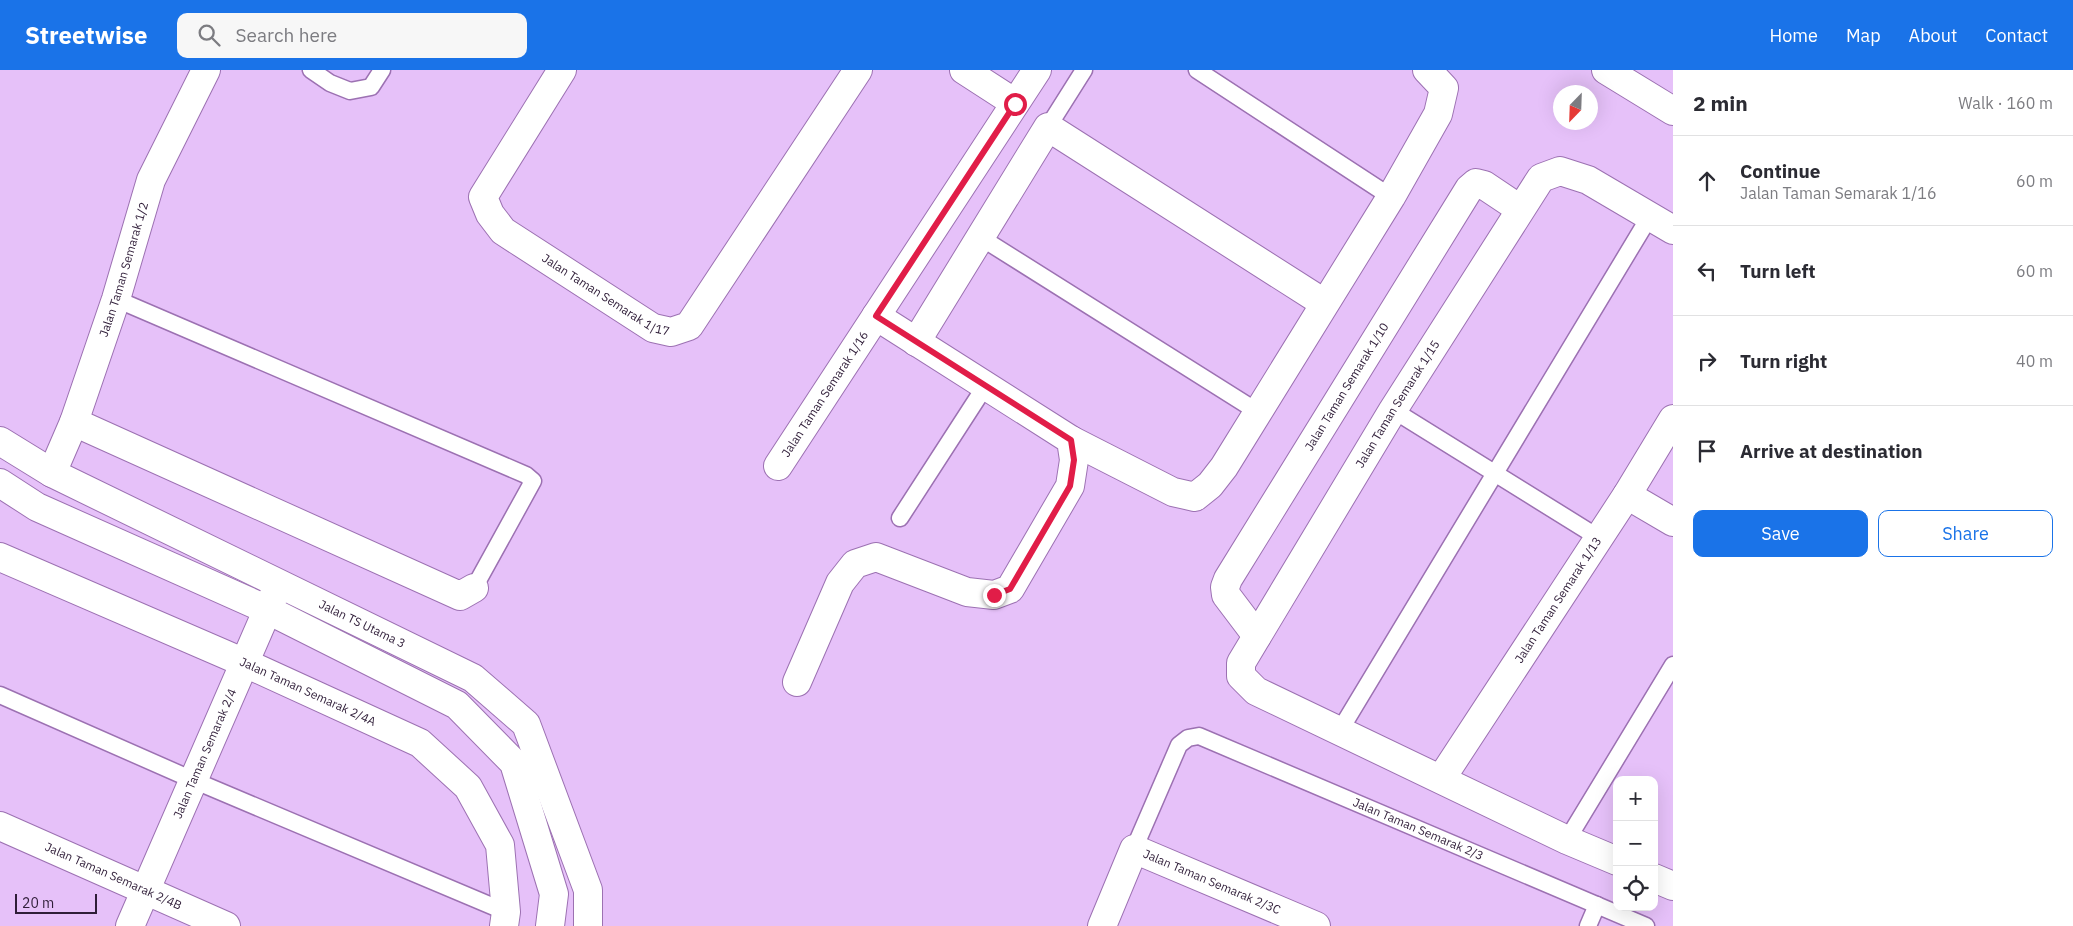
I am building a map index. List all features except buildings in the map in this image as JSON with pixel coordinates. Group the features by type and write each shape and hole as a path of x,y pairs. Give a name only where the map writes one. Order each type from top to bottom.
{"street":[{"name":"Jalan Taman Semarak 1/2","path":"52,473 74,422 116,300 151,180 206,70"},
{"name":"Jalan Taman Semarak 1/17","path":"562,70 483,197 490,214 503,231 653,328 671,332 689,326 858,70"},
{"path":"964,70 1015,104"},
{"name":"Jalan Taman Semarak 1/16","path":"778,466 1037,70"},
{"path":"876,316 1071,440 1173,492 1195,497 1210,485 1224,467 1391,197 1438,114 1444,88 1427,70"},
{"path":"1606,70 1673,111"},
{"path":"916,342 1048,127 1324,303"},
{"name":"Jalan Taman Semarak 1/15","path":"1339,732 1256,691 1241,676 1241,663 1393,410 1541,178 1560,171 1588,180 1650,216"},
{"name":"Jalan Taman Semarak 1/10","path":"1257,636 1226,594 1225,587 1228,579 1469,189 1476,183 1484,185 1520,209"},
{"path":"1650,216 1673,230"},
{"name":"Jalan Taman Semarak 1/13","path":"1441,779 1627,495 1673,419"},
{"path":"74,422 460,596 474,588"},
{"path":"797,682 840,583 855,564 876,557 967,592 994,595 1010,589 1070,486 1074,460 1071,440"},
{"name":"Jalan TS Utama 3","path":"0,441 52,473 280,582 473,678 526,724 588,890 588,926"},
{"path":"0,484 38,507 268,610 457,705 514,763 554,894 550,926"},
{"path":"1627,495 1673,522"},
{"name":"Jalan Taman Semarak 2/4A","path":"0,557 245,663 420,743 468,787 500,845 505,919"},
{"name":"Jalan Taman Semarak 2/4","path":"130,926 280,582"},
{"path":"1339,732 1613,860"},
{"name":"Jalan Taman Semarak 2/4B","path":"0,826 226,926"},
{"path":"1102,926 1134,850"},
{"name":"Jalan Taman Semarak 2/3C","path":"1134,850 1316,926"}],"lane":[{"path":"311,70 330,83 350,91 371,87 382,70"},
{"path":"1048,127 1084,70"},
{"path":"1198,70 1391,197"},
{"path":"1339,732 1650,216"},
{"path":"980,237 1258,412"},
{"path":"116,300 526,475 533,481 474,588"},
{"path":"900,518 986,386"},
{"path":"1393,410 1599,538"},
{"path":"1567,840 1673,665"},
{"path":"0,695 505,919"},
{"name":"Jalan Taman Semarak 2/3","path":"1134,850 1179,745 1188,738 1199,736 1646,926"},
{"path":"1588,926 1597,905"}],"route":[{"path":"994,595 1010,589 1070,486 1074,460 1071,440 876,316 1015,104"}]}
